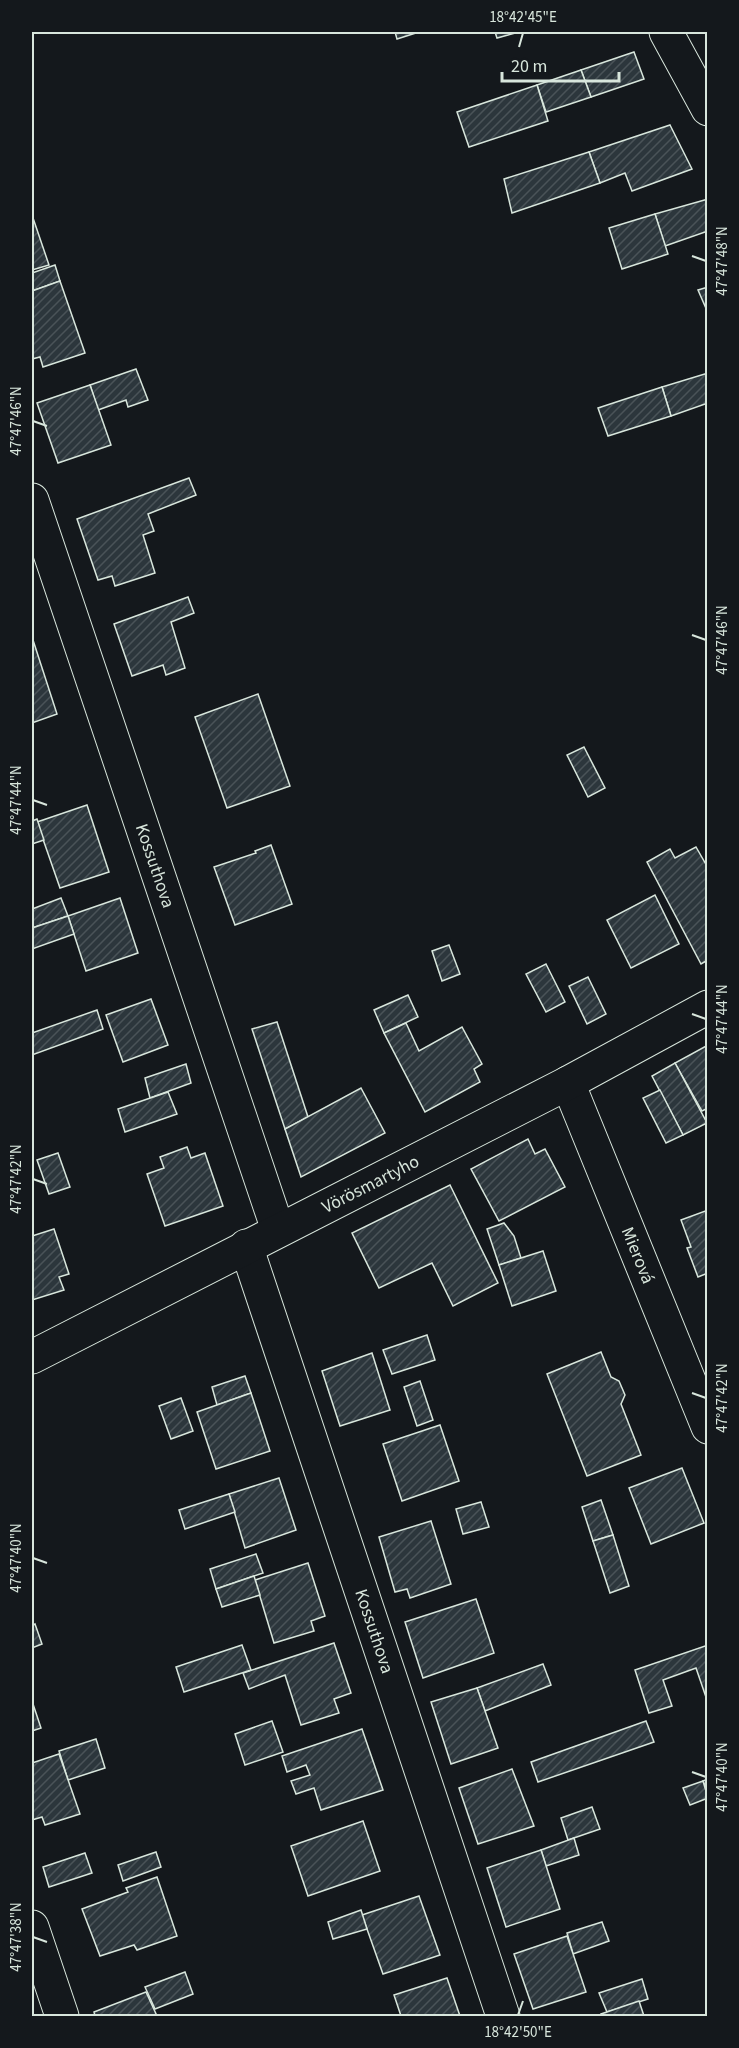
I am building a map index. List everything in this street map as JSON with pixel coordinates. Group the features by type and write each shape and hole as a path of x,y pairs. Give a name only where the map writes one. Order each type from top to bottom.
{"street":[{"path":"666,32 708,109"},
{"name":"Kossuthova","path":"32,500 278,1230"},
{"name":"Vörösmartyho","path":"32,1357 568,1083 708,1007"},
{"name":"Mierová","path":"568,1083 708,1427"},
{"name":"Kossuthova","path":"246,1246 503,2016"},
{"path":"32,1927 62,2016"}],"building":[{"path":"395,32 419,32 397,39"},
{"path":"495,32 519,32 497,38"},
{"path":"634,52 644,79 591,97 581,70"},
{"path":"581,70 591,97 546,112 537,85"},
{"path":"537,85 548,121 469,147 457,112"},
{"path":"670,125 692,169 632,191 625,173 600,183 589,152"},
{"path":"589,152 600,183 512,213 504,179"},
{"path":"708,199 708,231 665,246 655,214"},
{"path":"655,214 668,254 622,269 609,228"},
{"path":"32,215 49,265 32,270"},
{"path":"55,265 60,281 32,291 32,273"},
{"path":"60,281 85,353 43,367 40,357 32,359 32,291"},
{"path":"708,287 708,313 698,290"},
{"path":"136,369 148,400 128,407 126,400 98,410 90,385"},
{"path":"708,373 708,403 671,416 662,387"},
{"path":"90,385 111,445 58,463 37,403"},
{"path":"662,387 671,416 608,436 598,408"},
{"path":"189,478 196,495 148,514 154,531 143,535 155,573 115,586 112,576 98,580 77,519"},
{"path":"188,597 194,613 171,622 185,668 166,675 163,665 132,676 114,624"},
{"path":"32,641 57,714 32,723"},
{"path":"258,694 290,786 227,808 195,717"},
{"path":"584,747 605,788 588,797 567,755"},
{"path":"87,805 109,872 60,888 37,822"},
{"path":"37,819 44,840 32,844 32,821"},
{"path":"271,845 292,904 235,925 214,867 256,853 255,851"},
{"path":"696,847 708,868 708,960 701,964 647,862 670,849 675,858"},
{"path":"655,895 679,944 631,968 607,920"},
{"path":"61,898 68,916 32,928 32,909"},
{"path":"120,898 138,953 86,971 68,916"},
{"path":"68,916 74,934 32,949 32,928"},
{"path":"449,945 460,974 442,981 432,951"},
{"path":"546,964 565,1002 546,1012 526,974"},
{"path":"588,977 606,1014 587,1024 569,986"},
{"path":"408,995 418,1017 384,1033 374,1010"},
{"path":"151,999 168,1045 123,1062 106,1015"},
{"path":"97,1010 103,1029 32,1055 32,1033"},
{"path":"277,1022 308,1117 285,1129 252,1029"},
{"path":"406,1023 419,1051 462,1027 482,1064 474,1069 480,1082 425,1112 384,1033"},
{"path":"708,1045 708,1108 702,1111 675,1063"},
{"path":"675,1063 707,1123 683,1135 652,1076"},
{"path":"186,1064 191,1083 150,1098 145,1078"},
{"path":"361,1088 385,1133 301,1177 285,1129"},
{"path":"660,1090 683,1135 666,1143 643,1098"},
{"path":"168,1092 177,1114 125,1132 118,1109"},
{"path":"528,1139 535,1154 545,1149 565,1187 499,1221 471,1169"},
{"path":"187,1147 191,1158 205,1153 223,1206 165,1226 147,1174 164,1168 160,1157"},
{"path":"58,1153 70,1187 49,1194 37,1160"},
{"path":"450,1185 498,1283 453,1306 432,1263 379,1288 352,1233"},
{"path":"708,1210 708,1273 698,1277 687,1248 691,1247 681,1220"},
{"path":"504,1223 514,1236 521,1258 499,1265 487,1229"},
{"path":"54,1229 69,1274 59,1277 64,1290 32,1300 32,1236"},
{"path":"543,1251 556,1291 512,1306 499,1265"},
{"path":"427,1335 435,1360 392,1374 383,1350"},
{"path":"601,1352 611,1377 619,1381 625,1395 621,1404 641,1455 587,1476 547,1374"},
{"path":"372,1353 390,1410 340,1426 322,1371"},
{"path":"245,1376 251,1393 217,1405 212,1387"},
{"path":"420,1381 433,1420 417,1426 404,1387"},
{"path":"251,1393 270,1451 216,1469 197,1412"},
{"path":"181,1398 193,1431 171,1439 159,1406"},
{"path":"440,1425 459,1481 402,1501 383,1444"},
{"path":"682,1468 704,1523 651,1544 629,1488"},
{"path":"279,1478 296,1530 245,1548 229,1494"},
{"path":"229,1494 235,1512 185,1529 179,1510"},
{"path":"601,1500 613,1535 593,1541 582,1507"},
{"path":"481,1502 489,1527 463,1534 456,1509"},
{"path":"431,1521 451,1584 410,1598 407,1589 395,1592 379,1537"},
{"path":"613,1535 629,1586 610,1593 593,1541"},
{"path":"256,1554 263,1573 216,1589 210,1569"},
{"path":"308,1563 325,1616 311,1621 314,1631 274,1643 255,1580"},
{"path":"254,1576 260,1595 222,1607 216,1589"},
{"path":"476,1599 494,1653 423,1678 405,1622"},
{"path":"35,1624 42,1644 32,1648 32,1626"},
{"path":"334,1643 351,1693 334,1699 339,1713 301,1725 285,1675 249,1689 243,1673"},
{"path":"242,1645 251,1670 184,1692 176,1667"},
{"path":"708,1645 708,1703 696,1668 663,1680 672,1706 649,1713 635,1670"},
{"path":"543,1664 551,1685 485,1711 477,1688"},
{"path":"477,1688 498,1748 451,1764 431,1702"},
{"path":"32,1701 41,1728 32,1731"},
{"path":"272,1721 283,1752 245,1765 235,1734"},
{"path":"646,1721 654,1742 538,1782 531,1762"},
{"path":"362,1729 383,1790 321,1810 314,1788 296,1794 291,1781 310,1775 306,1765 287,1772 282,1756"},
{"path":"96,1739 105,1768 68,1780 59,1751"},
{"path":"59,1754 80,1814 45,1825 42,1817 32,1820 32,1763"},
{"path":"512,1769 534,1826 478,1844 459,1788"},
{"path":"708,1779 708,1793 703,1781"},
{"path":"703,1781 708,1798 690,1805 683,1788"},
{"path":"592,1807 600,1829 568,1840 561,1818"},
{"path":"363,1821 380,1871 308,1896 291,1846"},
{"path":"574,1838 579,1855 546,1866 541,1850"},
{"path":"541,1850 560,1909 506,1927 487,1868"},
{"path":"156,1852 161,1867 123,1881 118,1865"},
{"path":"85,1853 92,1873 49,1887 43,1867"},
{"path":"157,1877 177,1936 137,1950 134,1945 100,1956 82,1909 128,1892 126,1888"},
{"path":"419,1896 440,1955 383,1974 362,1915"},
{"path":"361,1910 367,1929 333,1939 328,1922"},
{"path":"602,1922 609,1941 573,1954 567,1933"},
{"path":"567,1936 586,1992 533,2009 514,1954"},
{"path":"185,1972 193,1994 155,2009 145,1987"},
{"path":"447,1978 460,2016 401,2016 394,1995"},
{"path":"642,1979 648,1999 607,2012 599,1993"},
{"path":"146,1992 157,2016 95,2016 94,2012"},
{"path":"639,2001 644,2016 602,2016 601,2014"}]}
